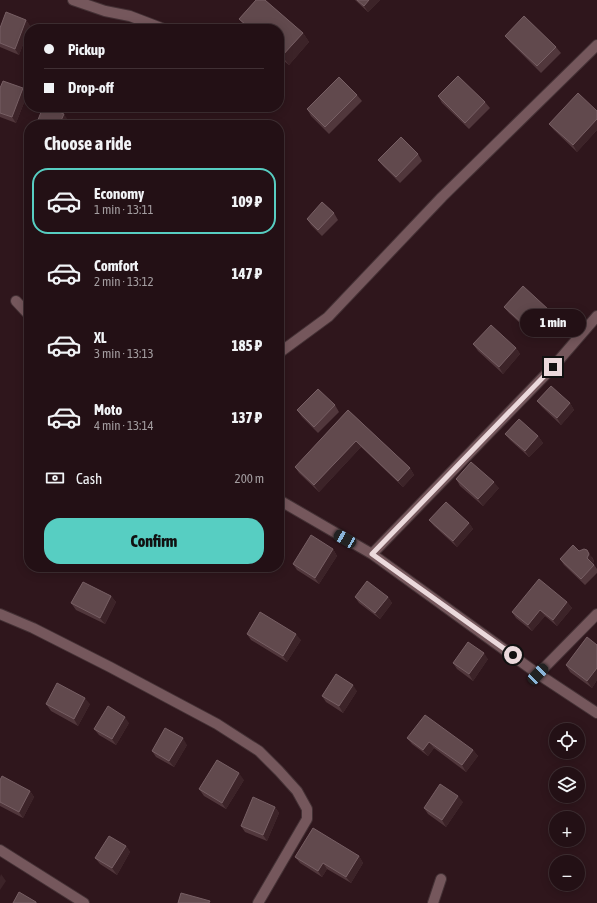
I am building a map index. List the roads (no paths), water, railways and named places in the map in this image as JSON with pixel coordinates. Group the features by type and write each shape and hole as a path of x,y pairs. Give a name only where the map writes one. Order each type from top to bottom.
{"street":[{"path":"73,0 105,11 130,16 151,24"},
{"path":"284,349 328,317 442,197 597,45"},
{"path":"16,301 24,310"},
{"path":"372,554 553,367 597,316"},
{"path":"284,503 372,554 538,674 597,713"},
{"path":"0,614 33,628 217,724 258,751 279,771 297,792 307,809 307,819 258,903"},
{"path":"538,674 597,614"},
{"path":"0,850 84,903"},
{"path":"433,903 441,879"}]}
